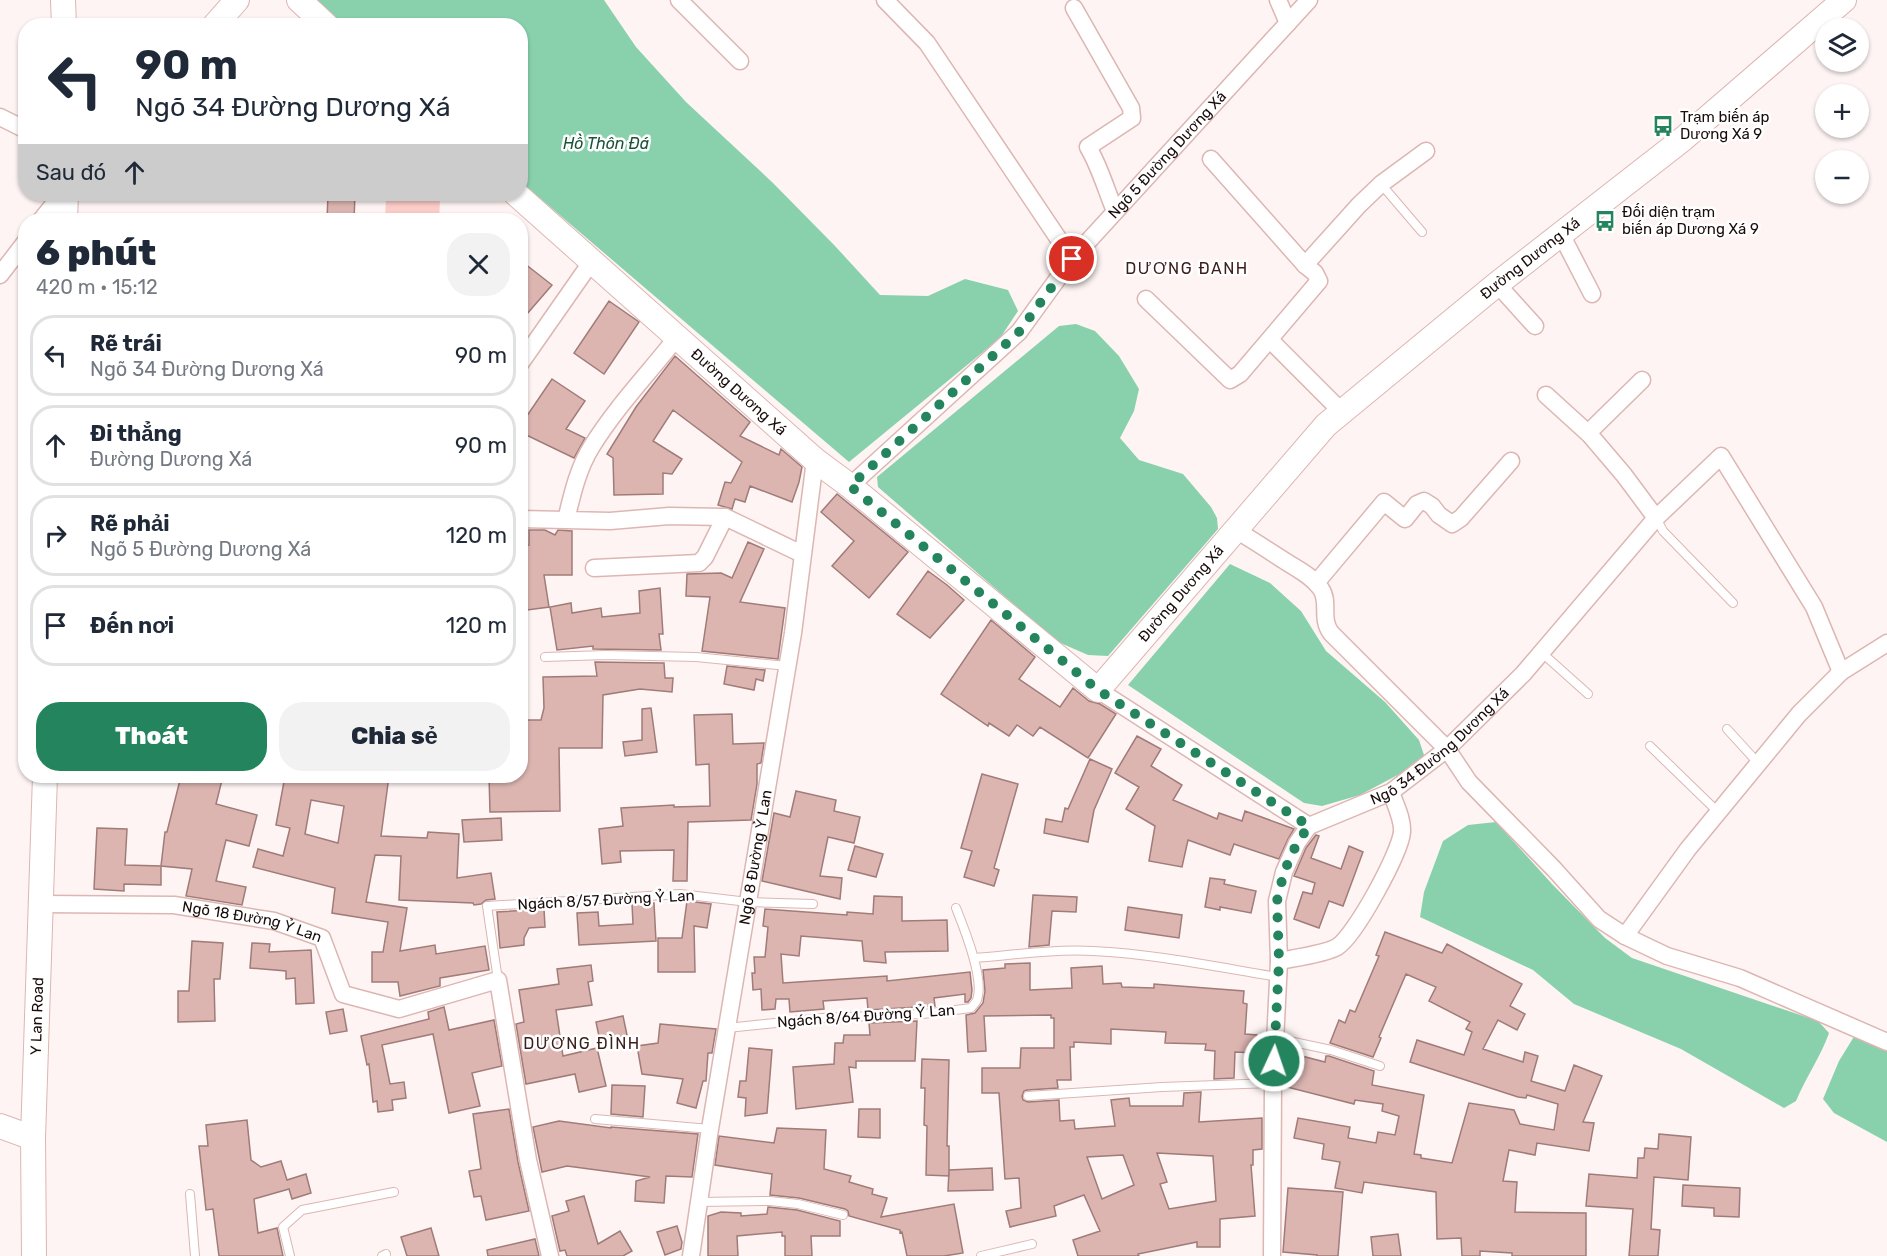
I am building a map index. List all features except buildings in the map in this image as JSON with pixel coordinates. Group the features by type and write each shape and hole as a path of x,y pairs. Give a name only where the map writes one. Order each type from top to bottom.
{"street":[{"path":"63,0 64,18"},
{"path":"221,18 237,0"},
{"path":"299,0 318,18"},
{"path":"679,0 740,61"},
{"path":"885,0 927,43 1072,259"},
{"path":"1278,0 1288,23"},
{"name":"Ngõ 5 Đường Dương Xá","path":"850,486 1019,332 1072,259 1309,0"},
{"name":"Đường Dương Xá","path":"524,201 815,460 850,486 1098,690 1326,425 1497,285 1683,139 1844,0"},
{"path":"1074,8 1131,108 1132,118 1088,147 1097,162 1115,211"},
{"path":"0,117 18,126"},
{"path":"1305,265 1381,184 1425,151"},
{"path":"1146,299 1230,380 1240,374 1319,281 1211,159"},
{"path":"47,213 56,201"},
{"path":"1561,234 1592,294"},
{"path":"0,275 18,252"},
{"path":"528,353 592,261"},
{"path":"1497,285 1535,326"},
{"path":"566,520 575,485 591,448 677,337"},
{"path":"1270,340 1342,412"},
{"path":"1590,435 1590,431 1642,380"},
{"path":"1546,394 1590,435 1656,518"},
{"name":"Ngõ 34 Đường Dương Xá","path":"1309,826 1391,792 1447,749 1523,674 1656,518 1720,456 1814,607 1841,672"},
{"name":"Ngõ 8 Đường Ỷ Lan","path":"691,1256 793,633 815,460"},
{"path":"1316,583 1384,502 1405,519 1418,504 1424,501 1452,524 1461,518 1511,461"},
{"path":"528,519 610,521 669,516 725,517 802,554"},
{"path":"594,568 699,563 705,558 725,517"},
{"path":"1234,533 1308,576 1316,583 1322,590 1326,626 1330,633 1447,749 1469,782 1599,919 1625,936 1667,956 1740,978 1887,1042"},
{"path":"1625,936 1688,849 1799,714 1841,672 1887,643"},
{"path":"1098,690 1309,826 1297,843 1284,872 1277,913 1279,969 1273,1083 1272,1256"},
{"name":"Y Lan Road","path":"34,1256 33,1138 45,783"},
{"path":"1279,969 1335,948 1344,941 1364,912 1400,841 1401,822 1391,792"},
{"name":"Ngõ 18 Đường Ỷ Lan","path":"41,904 174,905 274,921 322,938 343,994 399,1010 498,980"},
{"path":"498,980 528,1160 550,1256"},
{"path":"0,1126 33,1138"}],"lane":[{"path":"1381,184 1422,231"},
{"path":"1656,518 1663,531 1733,603"},
{"path":"1541,652 1588,694"},
{"path":"545,657 605,655 696,657 787,666"},
{"path":"1727,729 1758,763"},
{"path":"1650,746 1718,812"},
{"name":"Ngách 8/57 Đường Ỷ Lan","path":"498,980 487,906 680,894 748,902"},
{"path":"748,902 813,904"},
{"name":"Ngách 8/64 Đường Ỷ Lan","path":"727,1028 824,1018 923,1014 971,1008 977,1000 978,982 974,958 956,908"},
{"path":"974,958 1090,951 1279,969"},
{"path":"1275,1038 1330,1050 1380,1066"},
{"path":"1028,1096 1162,1087 1273,1083"},
{"path":"595,1119 710,1129"},
{"path":"290,1256 283,1227 302,1210 394,1192"},
{"path":"190,1194 195,1256"},
{"path":"699,1203 798,1203 843,1215"},
{"path":"981,1256 1032,1244"}],"shaded area":[{"path":"386,201 440,201 439,213 385,213"}],"water":[{"name":"Hồ Thôn Đá","path":"307,0 604,0 636,47 686,102 773,183 880,295 928,296 965,279 1008,290 1018,311 1000,338 849,462 528,188 528,18 329,18"},
{"path":"1076,324 1095,331 1119,356 1139,389 1134,411 1120,438 1139,460 1183,474 1211,507 1217,518 1218,529 1108,656 1088,655 1056,641 878,487 877,477 1059,326"},
{"path":"1230,564 1270,583 1301,611 1326,651 1385,702 1419,740 1424,755 1409,769 1360,795 1322,806 1304,803 1128,685"},
{"path":"1496,822 1605,938 1632,958 1818,1021 1829,1033 1796,1101 1784,1108 1681,1049 1574,1004 1533,970 1420,917 1424,892 1443,841 1468,825"},
{"path":"1855,1035 1887,1049 1887,1142 1834,1113 1823,1099 1839,1061"}],"place":[{"name":"Trạm biến áp Dương Xá 9","path":"1663,126"},
{"name":"Đối diện trạm biến áp Dương Xá 9","path":"1605,221"}],"district":[{"name":"DƯƠNG ĐANH","path":"1187,268"},
{"name":"DƯƠNG ĐÌNH","path":"582,1043"}],"route":[{"path":"1072,259 1019,332 850,486 1098,690 1309,826 1297,843 1284,872 1277,901 1279,961 1274,1061"}]}
